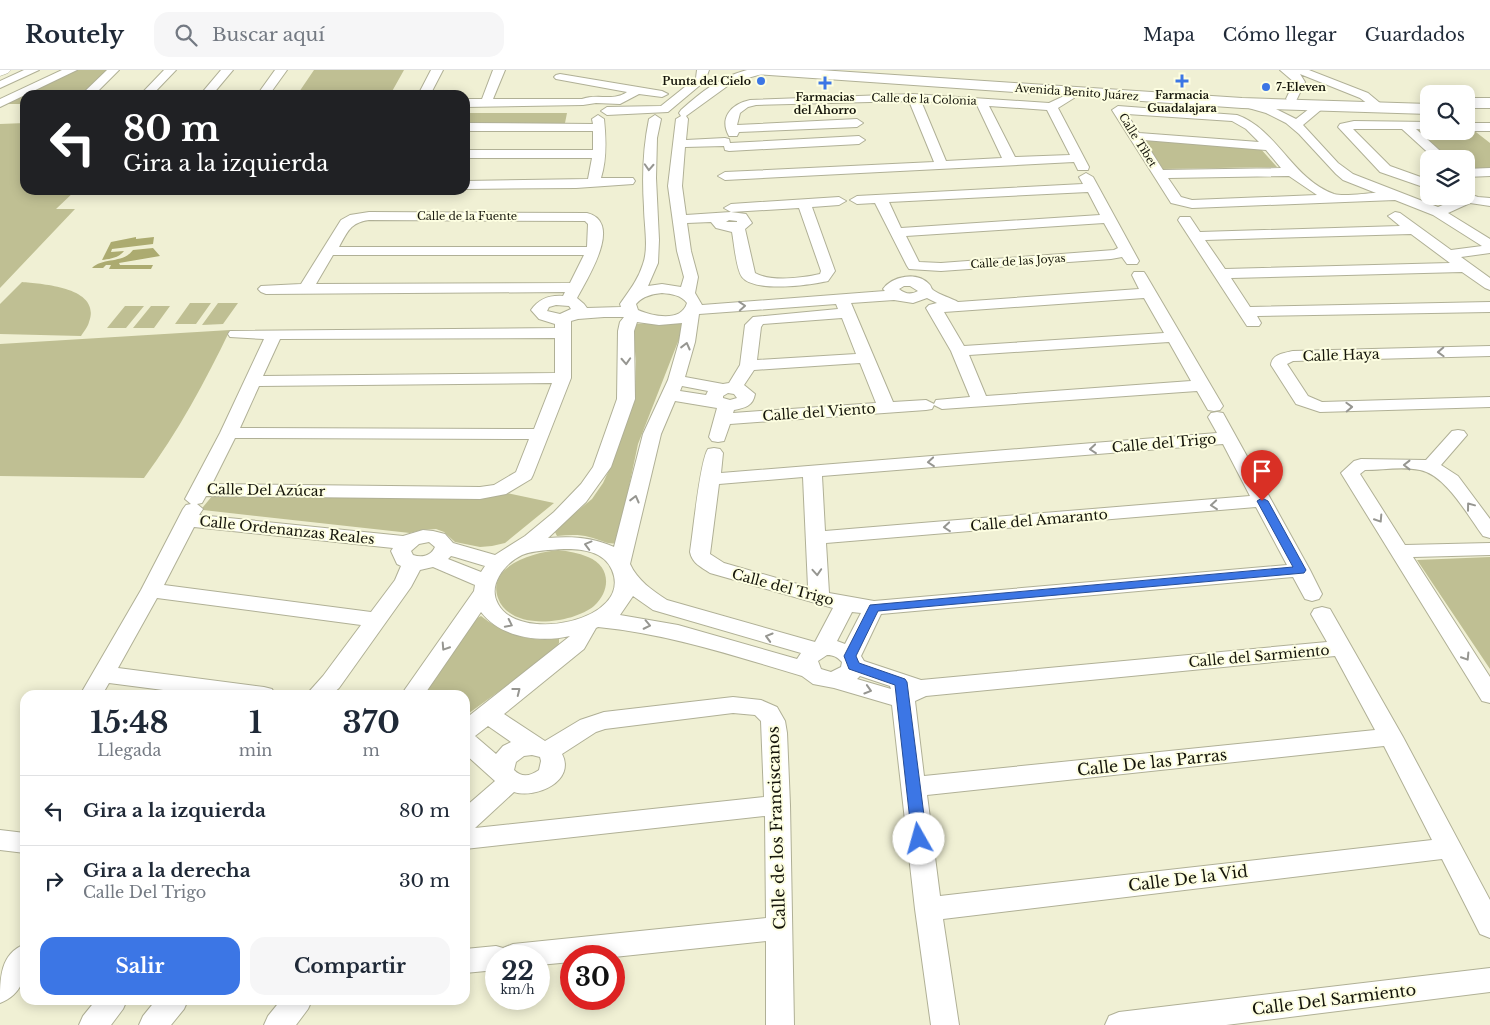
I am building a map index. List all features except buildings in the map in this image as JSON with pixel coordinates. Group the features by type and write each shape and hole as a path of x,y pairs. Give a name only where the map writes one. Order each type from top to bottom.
{"main road":[{"name":"Avenida Benito Juárez","path":"755,70 1318,107 1420,103"},
{"name":"Avenida Benito Juárez","path":"851,70 1420,108"},
{"path":"1242,103 1272,99"},
{"path":"1475,103 1490,103"},
{"path":"1475,109 1490,109"}],"street":[{"path":"1,80 20,70"},
{"path":"1,80 33,70"},
{"path":"29,90 71,70"},
{"path":"92,90 114,70"},
{"path":"151,90 170,70"},
{"path":"210,90 227,70"},
{"path":"267,90 281,70"},
{"path":"427,90 437,70"},
{"path":"486,103 498,70"},
{"path":"415,690 485,587 499,562 519,550 548,528 591,484 602,465 626,399 626,331 632,314 628,304 636,295 650,263 652,240 649,178 650,138 658,114 701,79 703,70"},
{"path":"1286,70 1364,95 1378,105"},
{"path":"557,86 584,110 601,115 658,114 669,121 684,116 708,92 730,78 743,73 762,71"},
{"path":"1292,99 1300,87 1302,74"},
{"path":"1,80 33,88"},
{"path":"0,104 20,94 1,80"},
{"path":"470,103 486,103 557,86 636,90 662,94"},
{"path":"470,127 573,126 601,115 636,90"},
{"path":"914,97 941,164"},
{"name":"Calle de la Colonia","path":"804,204 828,271 826,276 823,278 762,282 751,278 748,275 728,207 725,161 733,115 742,104 852,98 914,97 1051,107"},
{"path":"852,98 864,154"},
{"path":"1068,98 1051,107 1125,250 1203,385 1228,438"},
{"path":"981,101 1010,161"},
{"path":"1242,103 1267,109 1296,125 1339,171 1366,185 1438,212 1486,244"},
{"path":"0,104 20,106"},
{"name":"Calle Tibet","path":"1115,106 1247,122 1292,172 1329,196 1192,204 1176,200 1115,106"},
{"path":"1296,125 1318,107"},
{"path":"573,126 580,123 584,110"},
{"path":"592,182 596,174 601,115"},
{"path":"440,553 485,587 488,607 500,620 518,628 540,632 564,631 593,622 612,610 620,599 625,588 622,570 652,434 673,387 687,342 690,277 675,186 684,116"},
{"path":"681,139 729,138 858,123"},
{"path":"1420,126 1354,124 1344,127 1385,169 1420,182"},
{"path":"1405,126 1433,150"},
{"path":"1475,127 1490,127"},
{"path":"1475,130 1490,139"},
{"path":"1135,136 1268,146"},
{"path":"729,138 941,164 1010,161 1085,172"},
{"path":"470,154 598,154"},
{"path":"681,223 728,207 864,154"},
{"path":"857,200 880,199 1085,172"},
{"path":"1159,174 1292,172"},
{"path":"1475,173 1490,172"},
{"path":"1396,174 1420,173"},
{"path":"470,184 576,184 628,181"},
{"path":"1329,196 1366,185"},
{"path":"1329,196 1395,196"},
{"path":"880,199 914,266 908,282"},
{"path":"728,207 839,201"},
{"path":"1438,212 1452,205"},
{"name":"Calle de la Fuente","path":"306,288 350,220 369,216 587,217 594,220 596,224 594,251 567,311"},
{"path":"1395,216 1490,285"},
{"path":"897,232 1110,219"},
{"path":"1184,220 1255,326"},
{"path":"1196,236 1415,230"},
{"path":"1430,242 1486,244"},
{"path":"1448,255 1486,244"},
{"name":"Calle de las Joyas","path":"914,266 941,267 1112,255 1125,250"},
{"path":"329,251 594,251"},
{"path":"921,292 941,267"},
{"path":"1221,274 1465,267"},
{"path":"894,291 898,283 908,282 921,292 934,308 959,351 980,401"},
{"path":"266,289 306,288 550,295 567,311 632,314 648,320 666,321 677,319 690,303 894,291 921,292 956,306"},
{"path":"236,334 540,332 567,311 657,289 678,290 690,303"},
{"path":"934,308 1149,293"},
{"path":"1246,312 1490,307"},
{"name":"Calle del Viento","path":"673,387 724,400 887,408 867,358 846,308 759,320 753,325 748,366 724,400 710,479"},
{"name":"Calle Del Azúcar","path":"274,334 194,504 491,492 507,487 524,475 542,434 562,378 567,311"},
{"path":"959,351 1175,337"},
{"name":"Calle Haya","path":"1490,351 1293,356 1279,362 1302,400 1320,408 1490,402"},
{"path":"748,366 867,358"},
{"path":"252,382 562,378"},
{"path":"887,408 1203,385"},
{"path":"229,433 542,434"},
{"path":"1430,466 1458,435"},
{"name":"Calle del Trigo","path":"1228,438 1300,570 874,608 844,604 733,573 717,568 701,557 700,552 710,479 1228,438"},
{"path":"1490,532 1451,480 1430,466 1421,464 1361,465 1350,472 1490,695"},
{"path":"812,471 819,597"},
{"name":"Calle del Amaranto","path":"815,538 1262,501"},
{"name":"Calle Ordenanzas Reales","path":"94,690 150,590 194,504 407,543"},
{"path":"440,553 440,539 427,536 407,543 403,546 401,555 413,563 421,564 440,553 462,553 499,562"},
{"path":"519,550 557,541 577,542 594,546 609,554 645,595 660,606 816,656"},
{"path":"1400,551 1490,549"},
{"path":"322,690 331,682 404,582 413,563"},
{"path":"1300,570 1312,594"},
{"path":"150,590 375,620"},
{"name":"Calle del Trigo","path":"816,656 844,604"},
{"path":"835,680 848,675 874,608"},
{"path":"1322,614 1342,648"},
{"path":"593,622 628,622 816,656 838,649 852,661 908,689"},
{"path":"470,728 576,644 593,622"},
{"name":"Calle del Sarmiento","path":"908,689 1342,648 1490,926"},
{"path":"816,656 819,678 835,680 888,697 908,689"},
{"path":"104,674 226,690"},
{"path":"908,689 913,787 945,1025"},
{"name":"Calle de los Franciscanos","path":"541,749 588,726 604,721 733,705 761,708 768,713 773,721 775,733 778,805 780,1025"},
{"path":"470,745 518,785 534,784 549,776 555,762 541,749 488,714"},
{"name":"Calle De las Parras","path":"913,787 1391,737"},
{"path":"506,777 502,766 509,754 516,749 541,749"},
{"path":"470,817 506,777"},
{"path":"470,838 778,805"},
{"path":"0,840 20,842"},
{"name":"Calle De la Vid","path":"928,909 1449,848"},
{"path":"550,952 780,928"},
{"path":"470,961 485,959"},
{"path":"0,990 20,963"},
{"name":"Calle Del Sarmiento","path":"1119,1025 1490,980"},
{"path":"93,1025 109,1005"},
{"path":"153,1025 170,1005"},
{"path":"278,1025 294,1005"}],"green space":[{"path":"76,70 108,70 86,90 34,90"},
{"path":"314,70 404,70 393,90 300,90"},
{"path":"20,97 20,104 5,104"},
{"path":"470,113 567,113 565,123 470,124"},
{"path":"20,123 20,195 71,195 56,209 75,209 0,288 0,124"},
{"path":"1475,131 1490,143 1490,169 1475,168 1475,150 1439,150 1428,140 1475,140"},
{"path":"1143,139 1259,147 1277,167 1163,169"},
{"path":"22,282 55,286 79,294 87,301 91,310 89,322 81,336 0,334 0,304"},
{"path":"190,303 211,303 196,324 175,324"},
{"path":"218,303 238,303 223,324 202,325"},
{"path":"125,306 144,306 126,328 107,328"},
{"path":"151,306 170,306 154,328 133,328"},
{"path":"683,322 681,334 638,444 617,543 606,543 581,535 557,536 554,530 592,499 610,468 635,395 636,361 632,324"},
{"path":"230,330 190,406 144,478 0,476 0,344"},
{"path":"507,493 554,503 505,543 480,547 455,542 444,532 436,529 410,533 203,510 203,507 213,495"},
{"path":"558,550 588,557 601,566 606,579 606,586 600,600 584,612 571,617 542,622 515,616 505,609 498,598 496,587 499,577 506,569 526,557"},
{"path":"1490,557 1490,669 1417,560"},
{"path":"481,616 499,628 517,636 537,639 559,638 559,643 553,652 470,712 470,690 424,690 472,621"}],"shaded area":[{"path":"136,237 136,239 154,237 153,244 112,249 111,252 124,251 117,257 102,260 111,242"},
{"path":"153,248 160,256 119,263 120,265 153,265 151,269 109,269 111,265 106,265 103,268 92,268 124,257 133,250"}],"place":[{"name":"Punta del Cielo","path":"761,81"},
{"name":"Farmacia Guadalajara","path":"1182,81"},
{"name":"Farmacias del Ahorro","path":"825,83"},
{"name":"7-Eleven","path":"1266,87"}],"route":[{"path":"919,839 901,682 854,666 850,656 874,608 1300,570 1262,501"}]}
